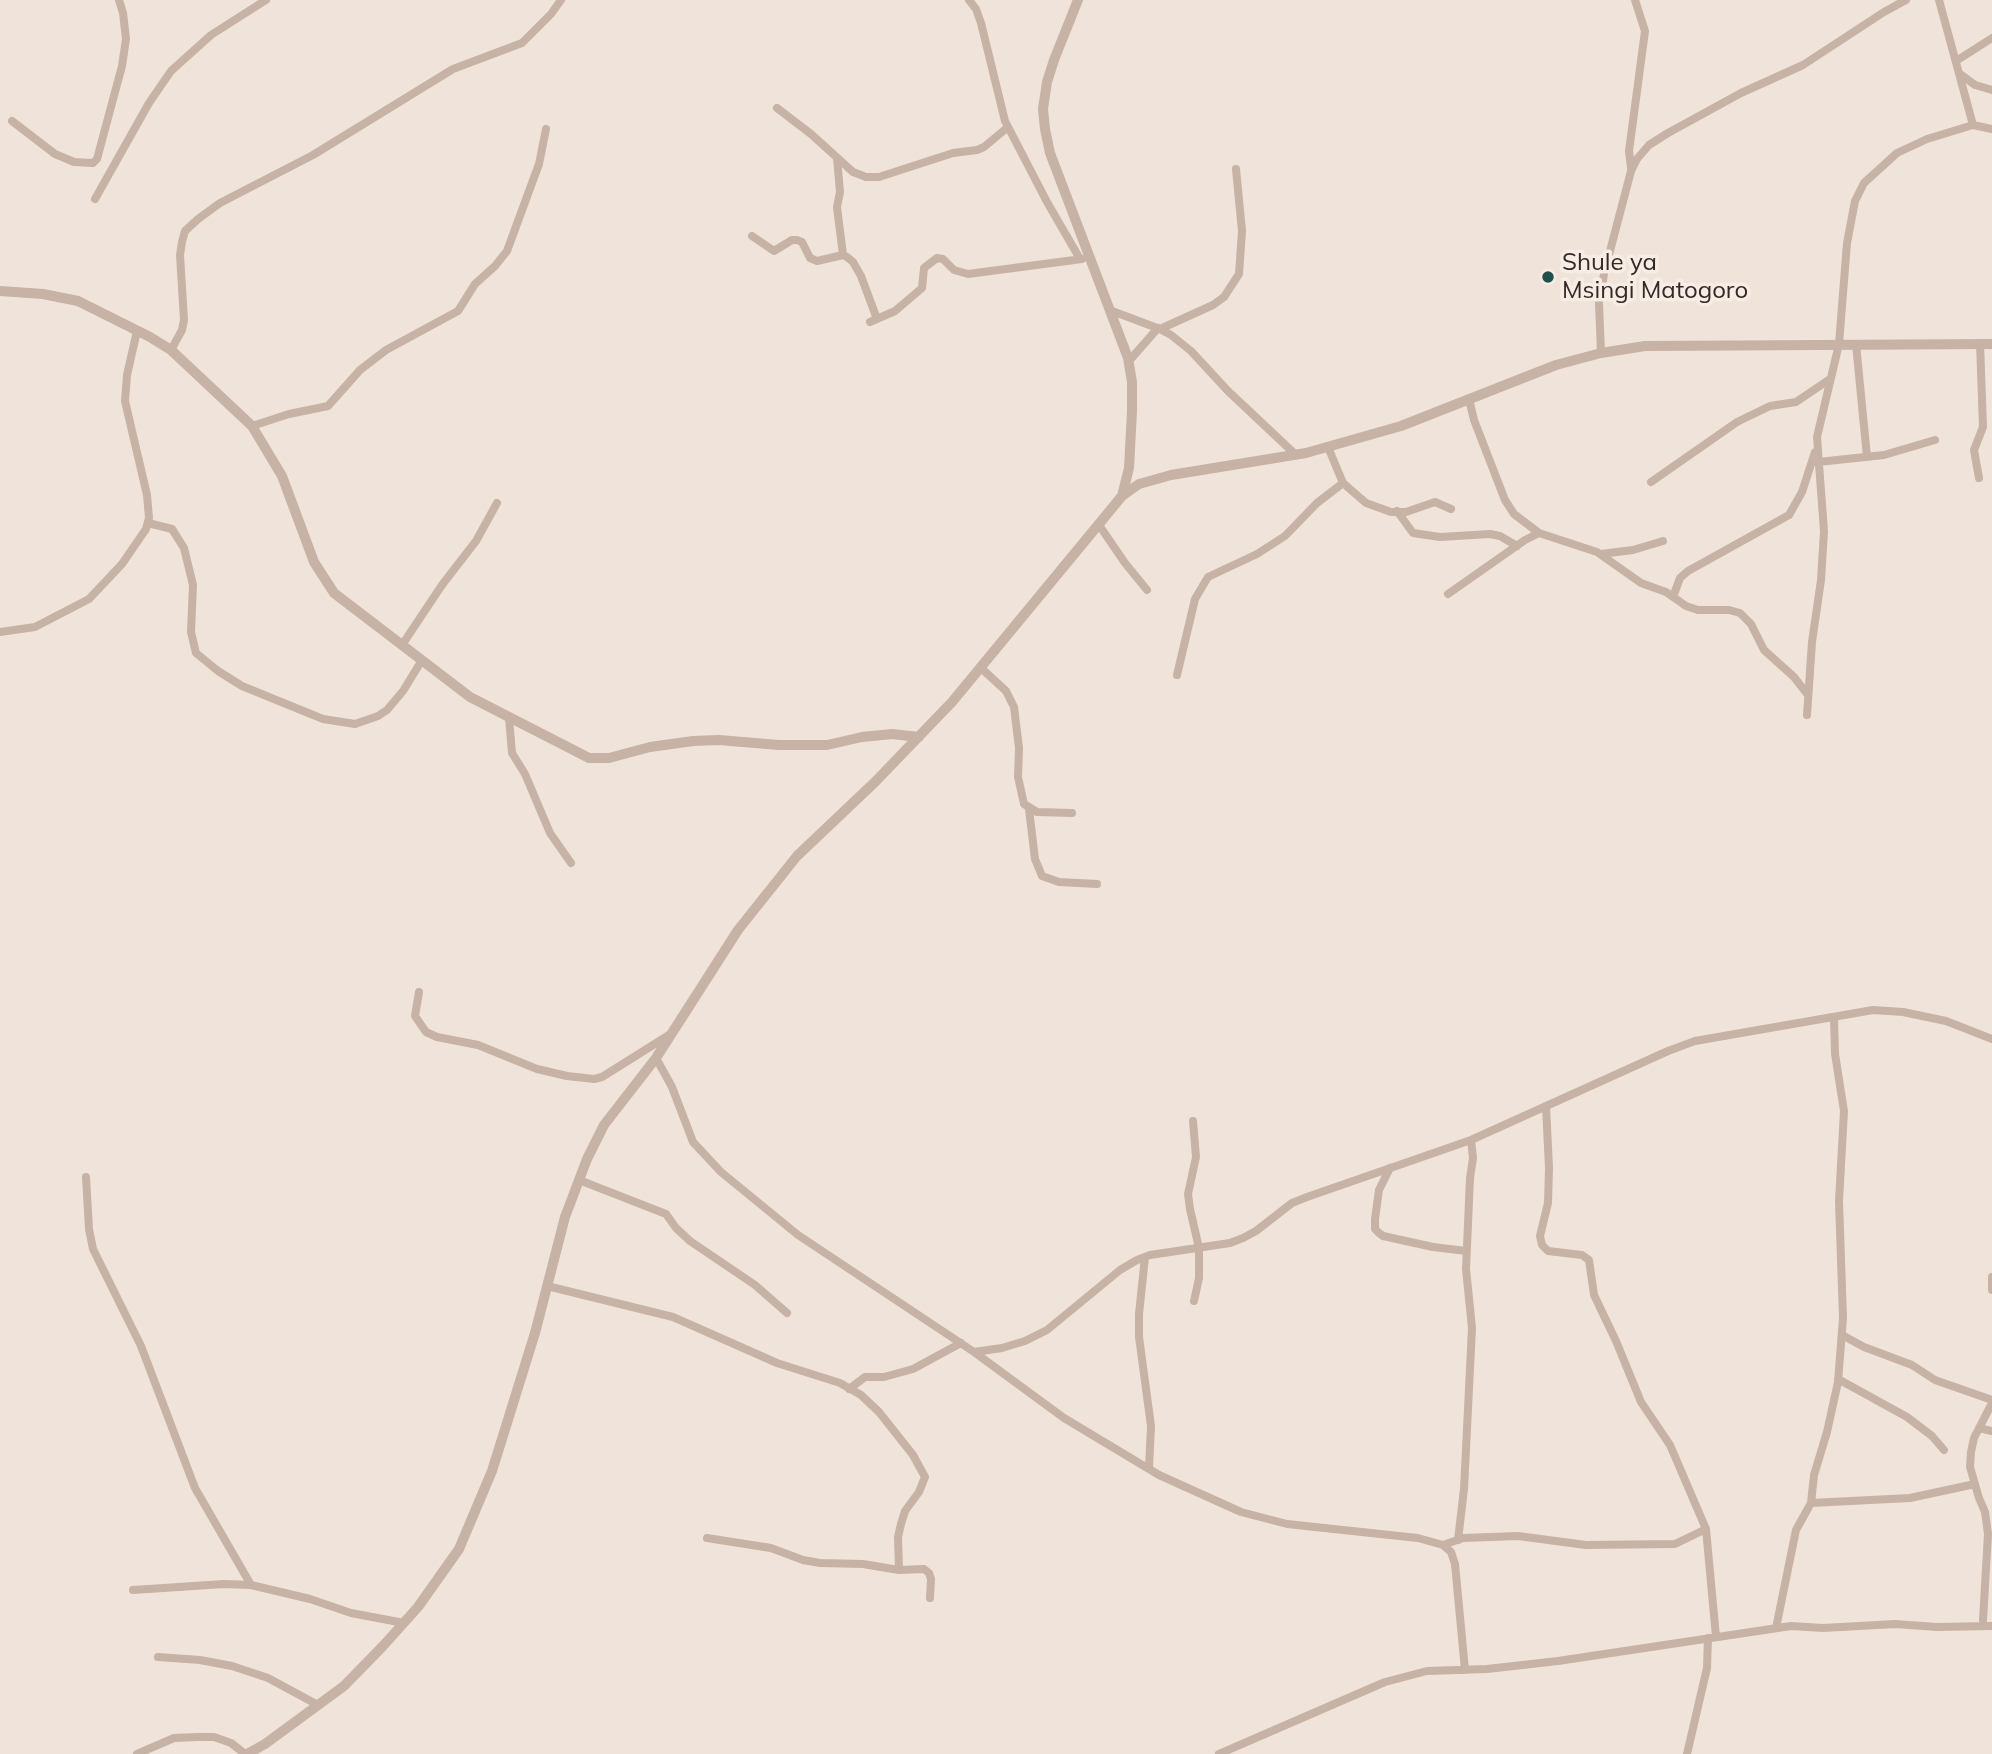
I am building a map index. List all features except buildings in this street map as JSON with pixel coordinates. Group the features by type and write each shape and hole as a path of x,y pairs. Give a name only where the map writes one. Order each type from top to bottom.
{"street":[{"path":"12,121 55,154 74,162 93,163 97,159 122,66 126,39 123,13 118,0"},
{"path":"95,199 170,71 211,35 266,0"},
{"path":"171,350 182,330 184,320 180,255 182,242 187,229 198,219 220,203 313,155 453,69 522,43 561,0"},
{"path":"969,0 981,23 1008,127 1046,202 1084,258 1112,311 1129,361 1132,382 1129,468 1122,496"},
{"path":"1078,0 1054,60 1043,109 1049,153 1084,258"},
{"path":"1631,171 1629,151 1645,31 1635,0"},
{"path":"1601,353 1601,293 1631,171 1649,145 1741,93 1803,65 1906,0"},
{"path":"1939,0 1973,125"},
{"path":"1956,61 1992,38"},
{"path":"1960,74 1975,85 1992,90"},
{"path":"777,108 853,172 866,177 879,177 953,153 976,150 984,147 1008,127"},
{"path":"1673,597 1680,578 1688,571 1789,515 1801,492 1816,449 1818,428 1839,344 1847,243 1855,201 1864,183 1897,153 1927,139 1973,125 1992,129"},
{"path":"252,426 289,414 328,406 360,370 386,350 458,311 475,284 495,267 507,251 539,164 546,129"},
{"path":"837,158 837,207 842,255"},
{"path":"1129,361 1159,329 1213,305 1224,297 1239,274 1242,231 1236,169"},
{"path":"752,236 776,251 792,240 797,240 802,242 810,258 817,261 842,255 853,262 861,276 873,321 895,311 922,288 924,268 937,258 943,259 954,270 968,274 1084,258"},
{"path":"0,291 43,294 78,301 171,350 252,426 282,477 320,573 344,602 470,697 589,758 602,759 650,747 693,741 827,745 892,734 919,737"},
{"path":"1112,311 1159,329 1191,351 1228,391 1296,455"},
{"path":"0,632 35,627 89,599 128,556 148,523 147,495 125,401 127,375 137,331"},
{"path":"137,1754 174,1738 214,1737 246,1754 265,1744 344,1686 404,1623 443,1575 459,1549 492,1471 535,1333 565,1217 604,1125 656,1058 738,930 797,856 919,737 981,668 1122,496 1139,484 1171,475 1296,455 1328,447 1401,426 1556,365 1601,353 1645,346 1753,347 1839,344 1986,344 1983,427 1974,450 1979,478"},
{"path":"1856,344 1867,457"},
{"path":"1651,482 1737,422 1770,406 1796,402 1830,379"},
{"path":"1469,400 1505,500 1514,514 1539,533 1600,554 1641,583 1664,591 1698,610 1729,610 1740,613 1751,624 1764,650 1794,677 1808,695"},
{"path":"1818,462 1867,457 1935,440"},
{"path":"1328,447 1343,483 1366,503 1379,509 1406,512 1436,502 1451,509"},
{"path":"1807,715 1824,531 1816,449"},
{"path":"1177,675 1195,598 1208,577 1257,554 1285,536 1317,503 1343,483"},
{"path":"402,645 475,541 497,503"},
{"path":"1397,511 1413,533 1440,537 1490,534 1500,536 1517,546"},
{"path":"148,523 172,529 184,548 193,585 191,632 196,653 242,686 323,719 355,724 379,716 387,710 403,691 422,660"},
{"path":"1099,525 1147,590"},
{"path":"1448,594 1539,533"},
{"path":"1600,554 1633,550 1663,541"},
{"path":"981,668 1006,691 1014,707 1019,748 1018,777 1024,804 1029,809 1051,814 1072,813"},
{"path":"509,718 512,753 525,774 550,833 571,863"},
{"path":"1029,809 1035,859 1042,876 1059,882 1097,884"},
{"path":"419,992 415,1016 426,1032 437,1037 478,1045 537,1069 567,1076 594,1079 603,1077 672,1034"},
{"path":"974,1352 1026,1341 1047,1329 1120,1270 1145,1257 1230,1243 1243,1238 1292,1203 1471,1140 1695,1041 1874,1010 1903,1012 1946,1021 1992,1038"},
{"path":"1776,1628 1796,1530 1811,1503 1814,1475 1828,1432 1838,1379 1842,1335 1839,1201 1844,1111 1834,1017"},
{"path":"656,1058 672,1087 693,1142 721,1172 798,1235 961,1343 1064,1418 1149,1468 1241,1512 1287,1524 1418,1538 1443,1545 1451,1552 1455,1564 1465,1670"},
{"path":"1546,1106 1548,1203 1540,1236 1542,1245 1548,1251 1587,1256 1594,1295 1641,1402 1670,1445 1706,1529 1712,1637 1687,1754"},
{"path":"1193,1121 1196,1157 1188,1194 1199,1248 1199,1278 1194,1301"},
{"path":"1458,1540 1464,1489 1472,1328 1466,1251 1473,1158 1471,1140"},
{"path":"1390,1168 1379,1190 1375,1229 1391,1238 1466,1251"},
{"path":"86,1177 93,1249 141,1346 195,1488 251,1585"},
{"path":"579,1180 666,1214 690,1241 755,1285 787,1313"},
{"path":"1145,1257 1139,1337 1151,1426 1149,1468"},
{"path":"1992,1277 1992,1290"},
{"path":"547,1286 673,1317 777,1363 840,1383 861,1395 879,1412 913,1455 925,1477 919,1492 905,1511 901,1524 898,1537 900,1570"},
{"path":"1842,1335 1864,1347 1912,1365 1935,1380 1992,1402 1970,1452 1970,1467 1985,1512 1988,1534 1983,1620"},
{"path":"849,1389 865,1377 884,1377 913,1369 961,1343"},
{"path":"1838,1379 1907,1417 1932,1436 1944,1450"},
{"path":"1979,1428 1992,1431"},
{"path":"1811,1503 1910,1498 1975,1484"},
{"path":"1443,1545 1458,1540 1518,1536 1586,1545 1675,1544 1706,1529"},
{"path":"707,1538 771,1548 811,1561 927,1570 931,1579 930,1598"},
{"path":"134,1590 224,1584 251,1585 351,1613 404,1623"},
{"path":"1972,1625 1992,1616"},
{"path":"1219,1754 1385,1682 1427,1671 1558,1661 1776,1628 1895,1624 1937,1627 1992,1626"},
{"path":"158,1657 232,1666 268,1678 318,1705"}],"place":[{"name":"Shule ya Msingi Matogoro","path":"1548,277"}]}
